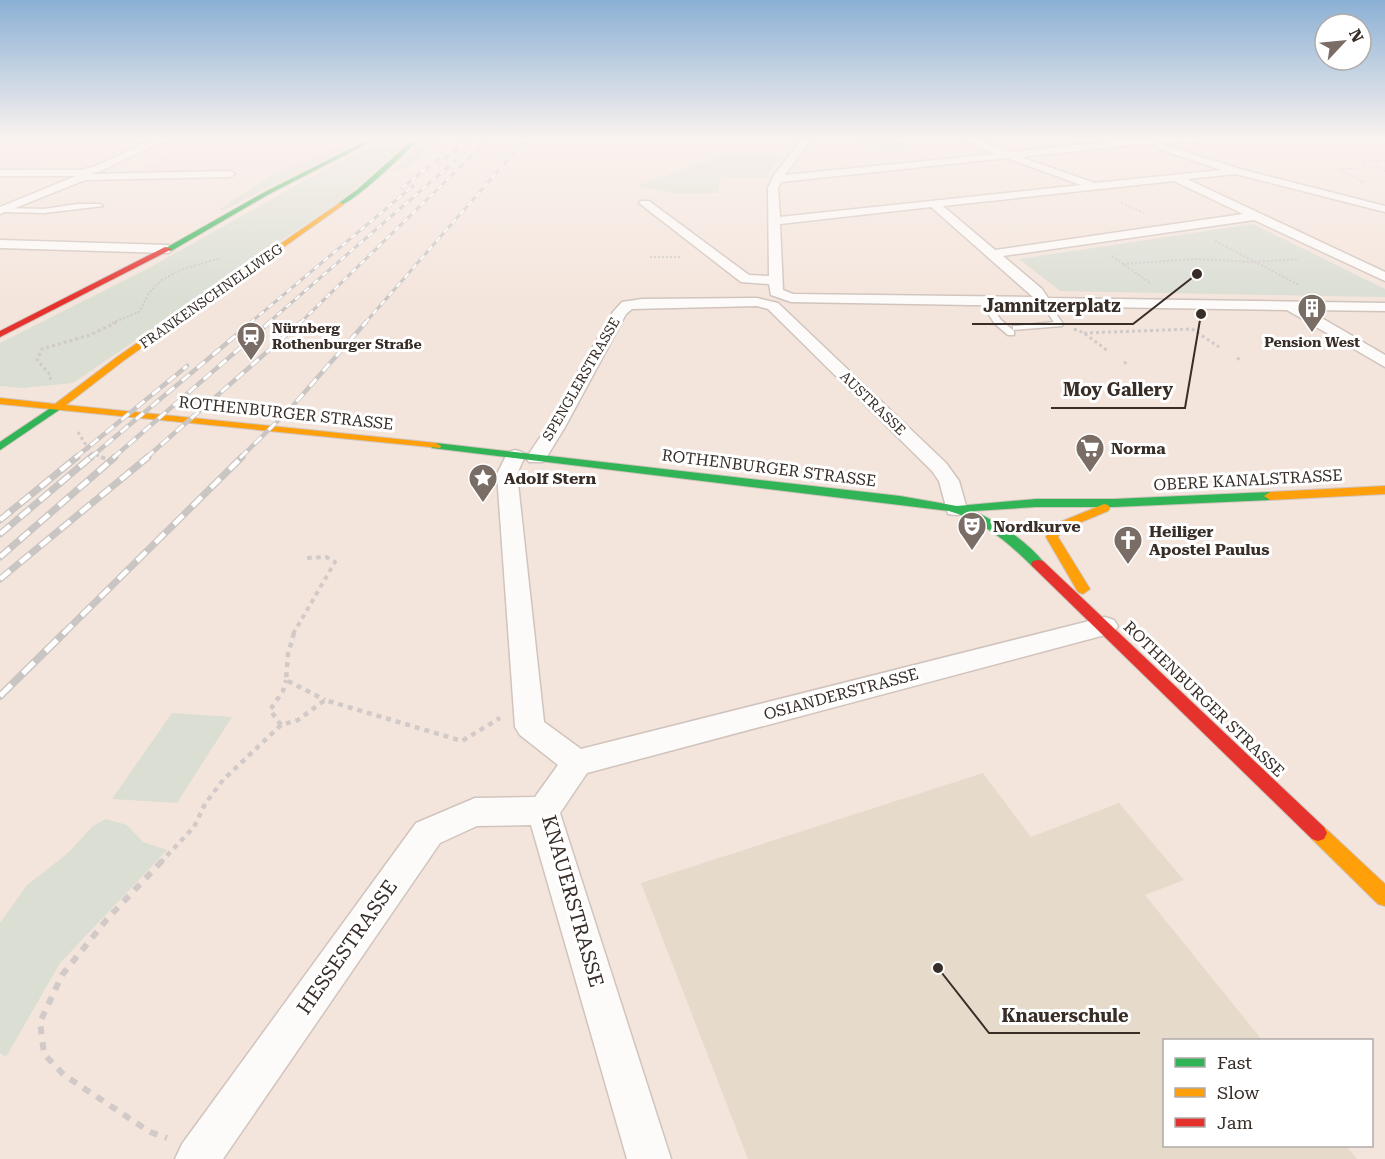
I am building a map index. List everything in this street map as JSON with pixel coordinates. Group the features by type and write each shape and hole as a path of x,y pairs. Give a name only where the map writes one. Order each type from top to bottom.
{"main road":[{"path":"0,334 168,249 269,193"},
{"name":"FRANKENSCHNELLWEG","path":"0,447 120,359 356,193"},
{"name":"ROTHENBURGER STRASSE","path":"0,400 317,432 900,500 956,509 976,517 999,531 1033,559 1106,626 1384,896"},
{"name":"OBERE KANALSTRASSE","path":"956,509 1081,501 1114,503 1385,490"},
{"name":"OBERE KANALSTRASSE","path":"1106,626 1052,537 1058,528 1114,503"}],"street":[{"path":"2,210 41,193"},
{"name":"AUSTRASSE","path":"773,193 778,302 939,467 949,481 956,509"},
{"path":"773,221 1035,193"},
{"path":"1206,193 1385,277"},
{"path":"1323,193 1385,209"},
{"path":"645,203 746,279 776,280"},
{"path":"934,204 1037,292 1043,301"},
{"path":"991,254 1255,216"},
{"path":"0,244 168,249"},
{"path":"778,302 983,300 1385,307"},
{"name":"SPENGLERSTRASSE","path":"525,457 556,427 620,312 627,306 642,303 778,302"},
{"path":"1290,306 1385,362"},
{"path":"525,457 507,474 530,727 577,763"},
{"name":"OSIANDERSTRASSE","path":"577,763 1106,626"},
{"name":"KNAUERSTRASSE","path":"577,763 543,811 649,1159"},
{"name":"HESSESTRASSE","path":"200,1155 428,833 475,812 543,811"}],"lane":[{"path":"2,210 44,211 77,206 100,206"},
{"path":"983,300 998,322 1013,330 1059,324 1043,301"}],"path":[{"path":"1104,193 1145,213 1183,226 1307,289 1323,306"},
{"path":"48,382 51,376 37,360 42,349 90,335 107,325 126,319 139,312 148,293 162,280 180,270 221,258"},
{"path":"1139,275 1123,264 1196,259 1254,262"},
{"path":"1059,324 1084,333 1108,351"},
{"path":"1084,333 1192,329 1219,347"},
{"path":"1237,358 1242,362"},
{"path":"1124,362 1129,365"},
{"path":"77,430 91,453 114,462"},
{"path":"281,725 270,710 283,691 294,631 335,562 326,557 305,558"},
{"path":"286,680 325,700 410,728 462,741 528,704"},
{"path":"200,1155 150,1132 64,1075 44,1054 40,1022 62,975 108,918 158,868 194,827 205,804 223,780 281,725 298,720 325,700"}],"shaded area":[{"path":"245,193 258,193 224,210 219,210"},
{"path":"282,193 351,193 73,383 23,388 0,386 0,343 147,269"},
{"path":"1253,224 1385,289 1385,297 1060,291 1019,259"},
{"path":"172,713 232,717 177,803 112,799"},
{"path":"983,773 1031,837 1119,803 1184,880 1145,895 1261,1039 1163,1039 1163,1147 1347,1147 1357,1159 748,1159 641,883"},
{"path":"106,819 127,825 143,842 167,850 60,963 6,1057 0,1053 0,923 27,885 68,853 93,826"}],"railway":[{"path":"250,323 405,193"},
{"path":"268,323 418,193"},
{"path":"300,323 433,193"},
{"path":"365,323 479,193"},
{"path":"90,458 252,322"},
{"path":"113,458 270,322"},
{"path":"146,458 301,322"},
{"path":"240,458 290,409 366,322"},
{"path":"75,458 187,366"},
{"path":"0,520 77,457"},
{"path":"0,534 91,457"},
{"path":"0,557 115,457"},
{"path":"0,579 148,457"},
{"path":"63,634 242,457"},
{"path":"0,696 64,633"}],"traffic: fast":[{"path":"168,249 267,193"},
{"path":"341,204 356,193"},
{"path":"0,447 58,406"},
{"path":"436,446 942,506 967,513 989,524 1038,564"},
{"path":"958,509 1036,503 1114,503 1270,496"}],"traffic: slow":[{"path":"58,406 120,359 341,204"},
{"path":"0,401 436,446"},
{"path":"1270,496 1385,490"},
{"path":"1083,589 1052,537 1057,528 1104,508"},
{"path":"1318,833 1385,897"}],"traffic: jam":[{"path":"0,334 168,249"},
{"path":"1038,564 1318,833"}],"place":[{"name":"Jamnitzerplatz","path":"1197,274"},
{"name":"Moy Gallery","path":"1201,314"},
{"name":"Pension West","path":"1312,334"},
{"name":"Nürnberg Rothenburger Straße","path":"251,362"},
{"name":"Norma","path":"1090,474"},
{"name":"Adolf Stern","path":"483,504"},
{"name":"Nordkurve","path":"972,552"},
{"name":"Heiliger Apostel Paulus","path":"1128,566"},
{"name":"Knauerschule","path":"938,968"}]}
